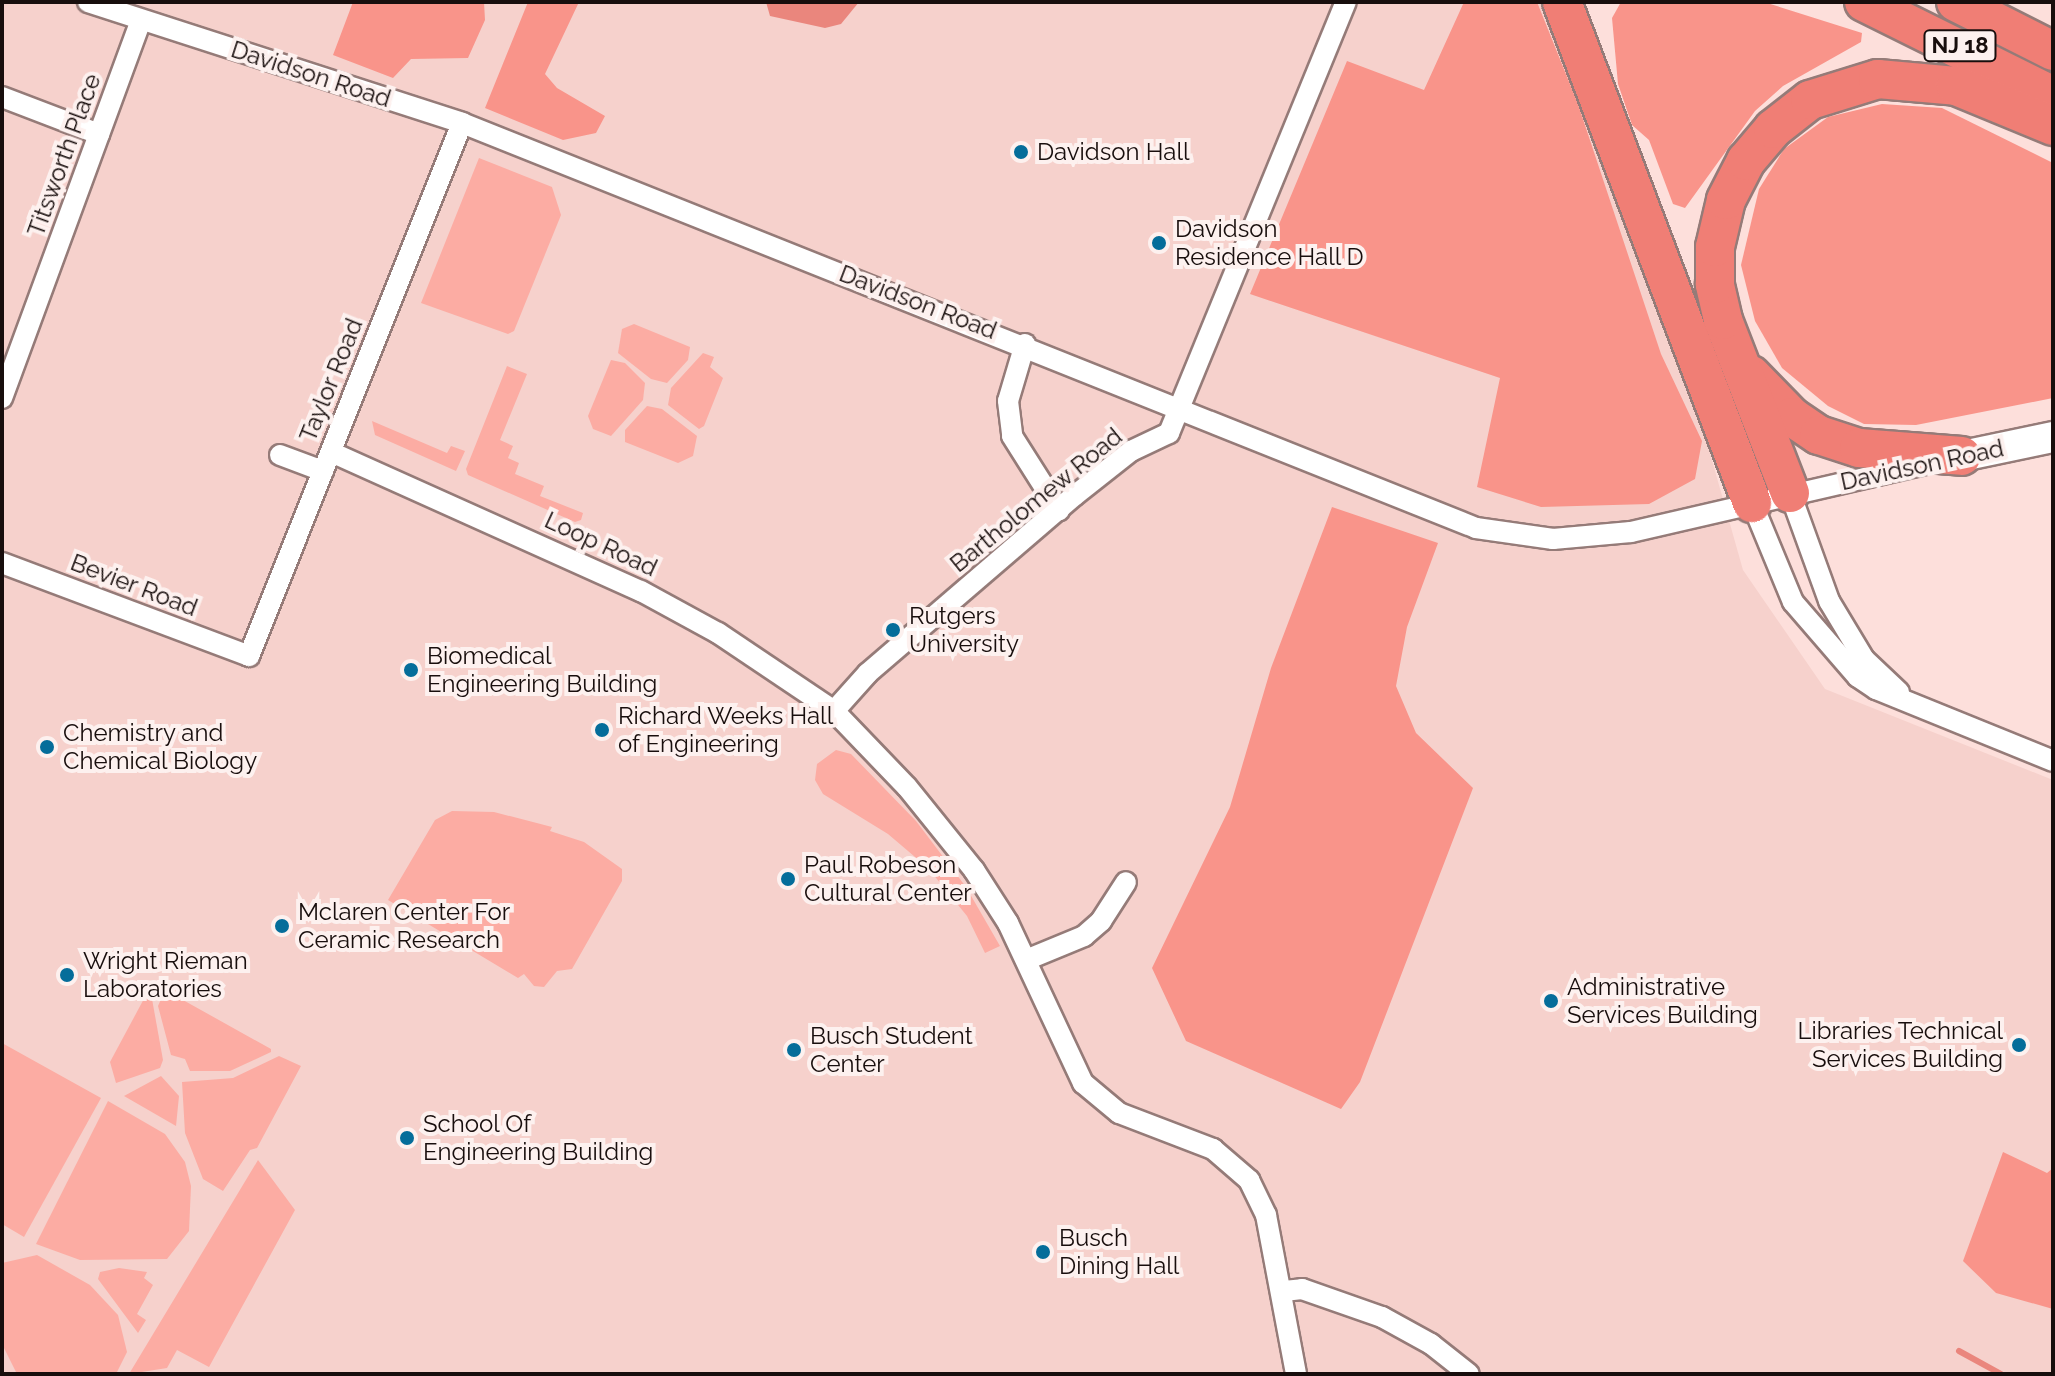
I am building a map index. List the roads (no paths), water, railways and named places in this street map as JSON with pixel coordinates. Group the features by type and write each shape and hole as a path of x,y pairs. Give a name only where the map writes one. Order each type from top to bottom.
{"highway":[{"path":"1562,2 1752,503"},
{"name":"NJ 18","path":"1864,2 2053,96"},
{"name":"NJ 18","path":"1956,2 2053,51"},
{"path":"2003,2 2053,22"},
{"path":"1790,493 1737,357 1715,284 1715,247 1726,200 1755,150 1810,100 1878,79 1929,80 2053,126"},
{"path":"1737,357 1765,392 1819,435 1859,448 1962,456"}],"main road":[{"name":"Davidson Road","path":"1962,456 2053,437"}],"street":[{"name":"Davidson Road","path":"88,2 462,123 1025,344 1476,528 1553,539 1631,532 1790,493 1962,456"},
{"name":"Bartholomew Road","path":"834,711 868,673 1059,510 1131,451 1169,433 1346,2"},
{"name":"Titsworth Place","path":"2,398 141,20"},
{"path":"2,97 99,134"},
{"name":"Taylor Road","path":"249,656 462,123"},
{"path":"1025,344 1008,401 1012,436 1059,510"},
{"name":"Loop Road","path":"280,455 327,462 616,578 718,633 834,711"},
{"path":"1790,493 1829,601 1864,659 1906,698"},
{"path":"1752,503 1793,602 1829,648 1876,689 1906,698 2053,761"},
{"name":"Bevier Road","path":"2,563 249,656"},
{"path":"834,711 944,830 1008,923 1073,1064 1099,1100 1142,1124 1213,1149 1249,1180 1266,1215 1284,1291 1296,1374"},
{"path":"1026,960 1084,936 1101,921 1126,882"},
{"path":"1284,1291 1308,1291 1382,1317 1431,1344 1469,1374"}],"waterway":[{"path":"1959,1351 2001,1374"}],"place":[{"name":"Davidson Hall","path":"1021,152"},
{"name":"Davidson Residence Hall D","path":"1159,243"},
{"name":"Rutgers University","path":"893,630"},
{"name":"Biomedical Engineering Building","path":"411,670"},
{"name":"Richard Weeks Hall of Engineering","path":"602,730"},
{"name":"Chemistry and Chemical Biology","path":"47,747"},
{"name":"Paul Robeson Cultural Center","path":"788,879"},
{"name":"Mclaren Center For Ceramic Research","path":"282,926"},
{"name":"Wright Rieman Laboratories","path":"67,975"},
{"name":"Administrative Services Building","path":"1551,1001"},
{"name":"Libraries Technical Services Building","path":"2019,1045"},
{"name":"Busch Student Center","path":"794,1050"},
{"name":"School Of Engineering Building","path":"407,1138"},
{"name":"Busch Dining Hall","path":"1043,1252"}]}
